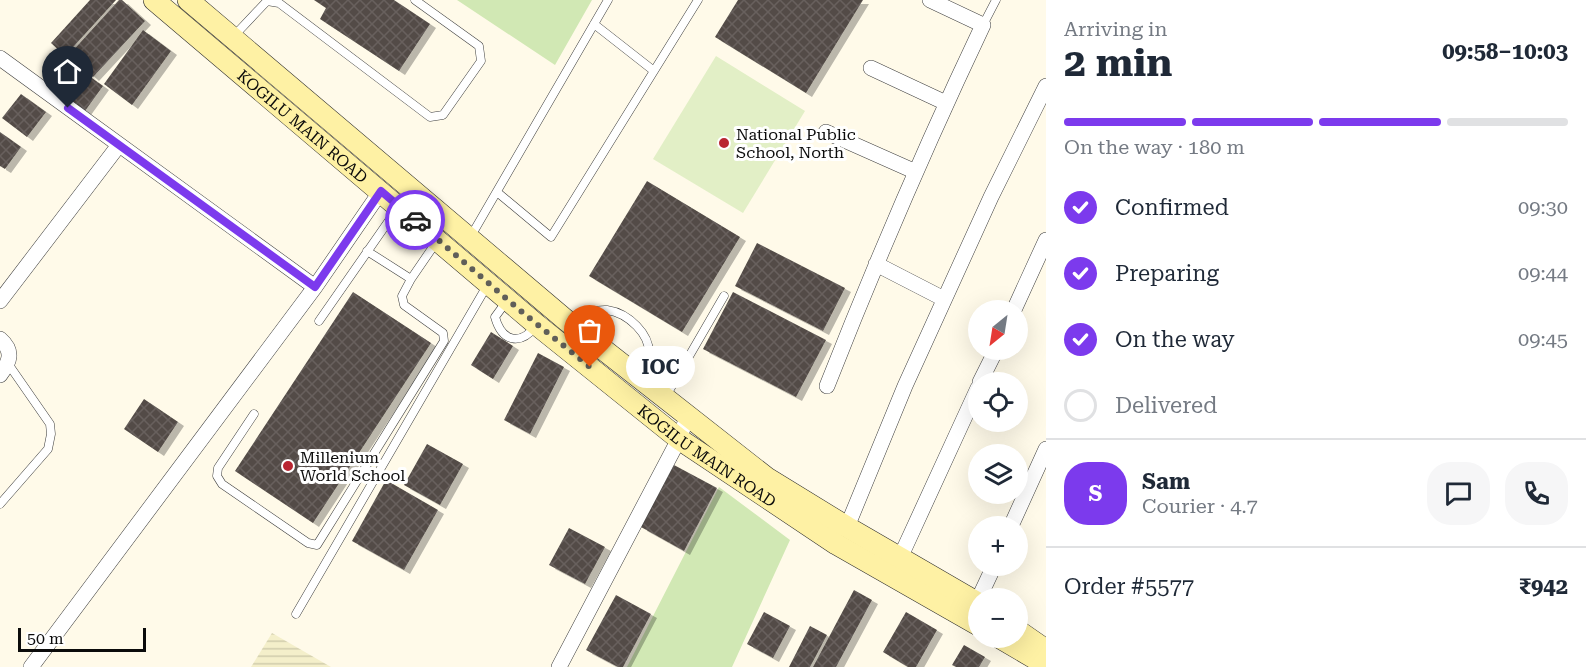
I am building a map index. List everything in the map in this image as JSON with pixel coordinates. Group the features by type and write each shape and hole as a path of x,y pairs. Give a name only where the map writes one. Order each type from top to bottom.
{"main road":[{"name":"KOGILU MAIN ROAD","path":"154,0 508,300 679,439 836,544 968,619"},
{"name":"KOGILU MAIN ROAD","path":"198,5 567,321 767,478 900,558 968,595"},
{"path":"1028,638 1046,650"},
{"path":"1017,648 1046,665"}],"street":[{"path":"827,386 876,264 946,103 983,25 930,0"},
{"path":"0,58 315,287"},
{"path":"871,68 946,103"},
{"path":"847,527 904,386 991,197 1046,86"},
{"path":"826,132 916,172"},
{"path":"0,301 119,145"},
{"path":"31,667 315,287 381,191"},
{"path":"1019,300 1046,240"},
{"path":"876,264 944,299"},
{"path":"0,339 5,343 10,354 4,370"},
{"path":"900,558 968,410"},
{"path":"559,667 679,439 688,414"},
{"path":"1016,516 1046,449"}],"lane":[{"path":"233,37 267,1 279,3 430,117 443,115 481,61 479,46 415,0"},
{"path":"470,238 608,0"},
{"path":"497,192 551,237 698,0"},
{"path":"983,25 996,0"},
{"path":"594,24 654,71"},
{"path":"319,321 399,207"},
{"path":"254,414 218,468 217,476 222,484 308,543 317,545 444,341 443,333 404,305 402,296 438,240"},
{"path":"367,251 411,279"},
{"path":"296,614 488,283"},
{"path":"665,397 724,296"},
{"path":"567,321 606,310 630,321 641,330 648,346 649,356 643,381"},
{"path":"0,504 48,449 51,434 50,424 4,370"}],"shaded area":[{"path":"272,633 331,667 251,667"}],"green space":[{"path":"457,0 592,0 555,65"},
{"path":"716,56 805,111 743,213 653,159"},
{"path":"719,487 790,540 732,667 627,667"}],"building":[{"path":"90,0 116,0 65,56 51,43"},
{"path":"119,0 122,0 145,21 93,77 69,55"},
{"path":"314,0 394,0 430,24 399,71 320,19 326,8"},
{"path":"738,0 863,0 806,93 715,37"},
{"path":"143,30 171,51 132,105 104,84"},
{"path":"82,71 103,86 85,111 64,96"},
{"path":"21,94 46,112 27,137 2,118"},
{"path":"0,132 21,147 5,169 0,166"},
{"path":"647,181 740,237 682,332 589,276"},
{"path":"757,243 845,288 823,331 735,286"},
{"path":"353,292 431,343 313,523 235,471"},
{"path":"733,292 826,340 796,397 703,349"},
{"path":"491,332 513,346 493,379 471,365"},
{"path":"538,353 564,367 530,434 504,420"},
{"path":"144,399 178,422 158,452 124,429"},
{"path":"427,444 463,464 440,505 404,485"},
{"path":"674,465 717,488 684,551 641,527"},
{"path":"386,480 438,510 404,570 352,541"},
{"path":"569,528 605,547 585,584 549,565"},
{"path":"854,590 872,600 836,667 813,667"},
{"path":"616,595 651,614 623,667 618,667 586,650"},
{"path":"764,612 790,626 773,658 747,644"},
{"path":"906,612 937,630 916,667 908,667 883,652"},
{"path":"810,626 827,635 810,667 789,667"},
{"path":"964,645 985,657 979,667 952,665"}],"way so far":[{"path":"415,220 590,367"}],"place":[{"name":"National Public School, North","path":"724,143"},
{"name":"IOC","path":"590,367"},
{"name":"Millenium World School","path":"288,466"}],"route":[{"path":"68,108 315,287 381,191 415,220"}]}
